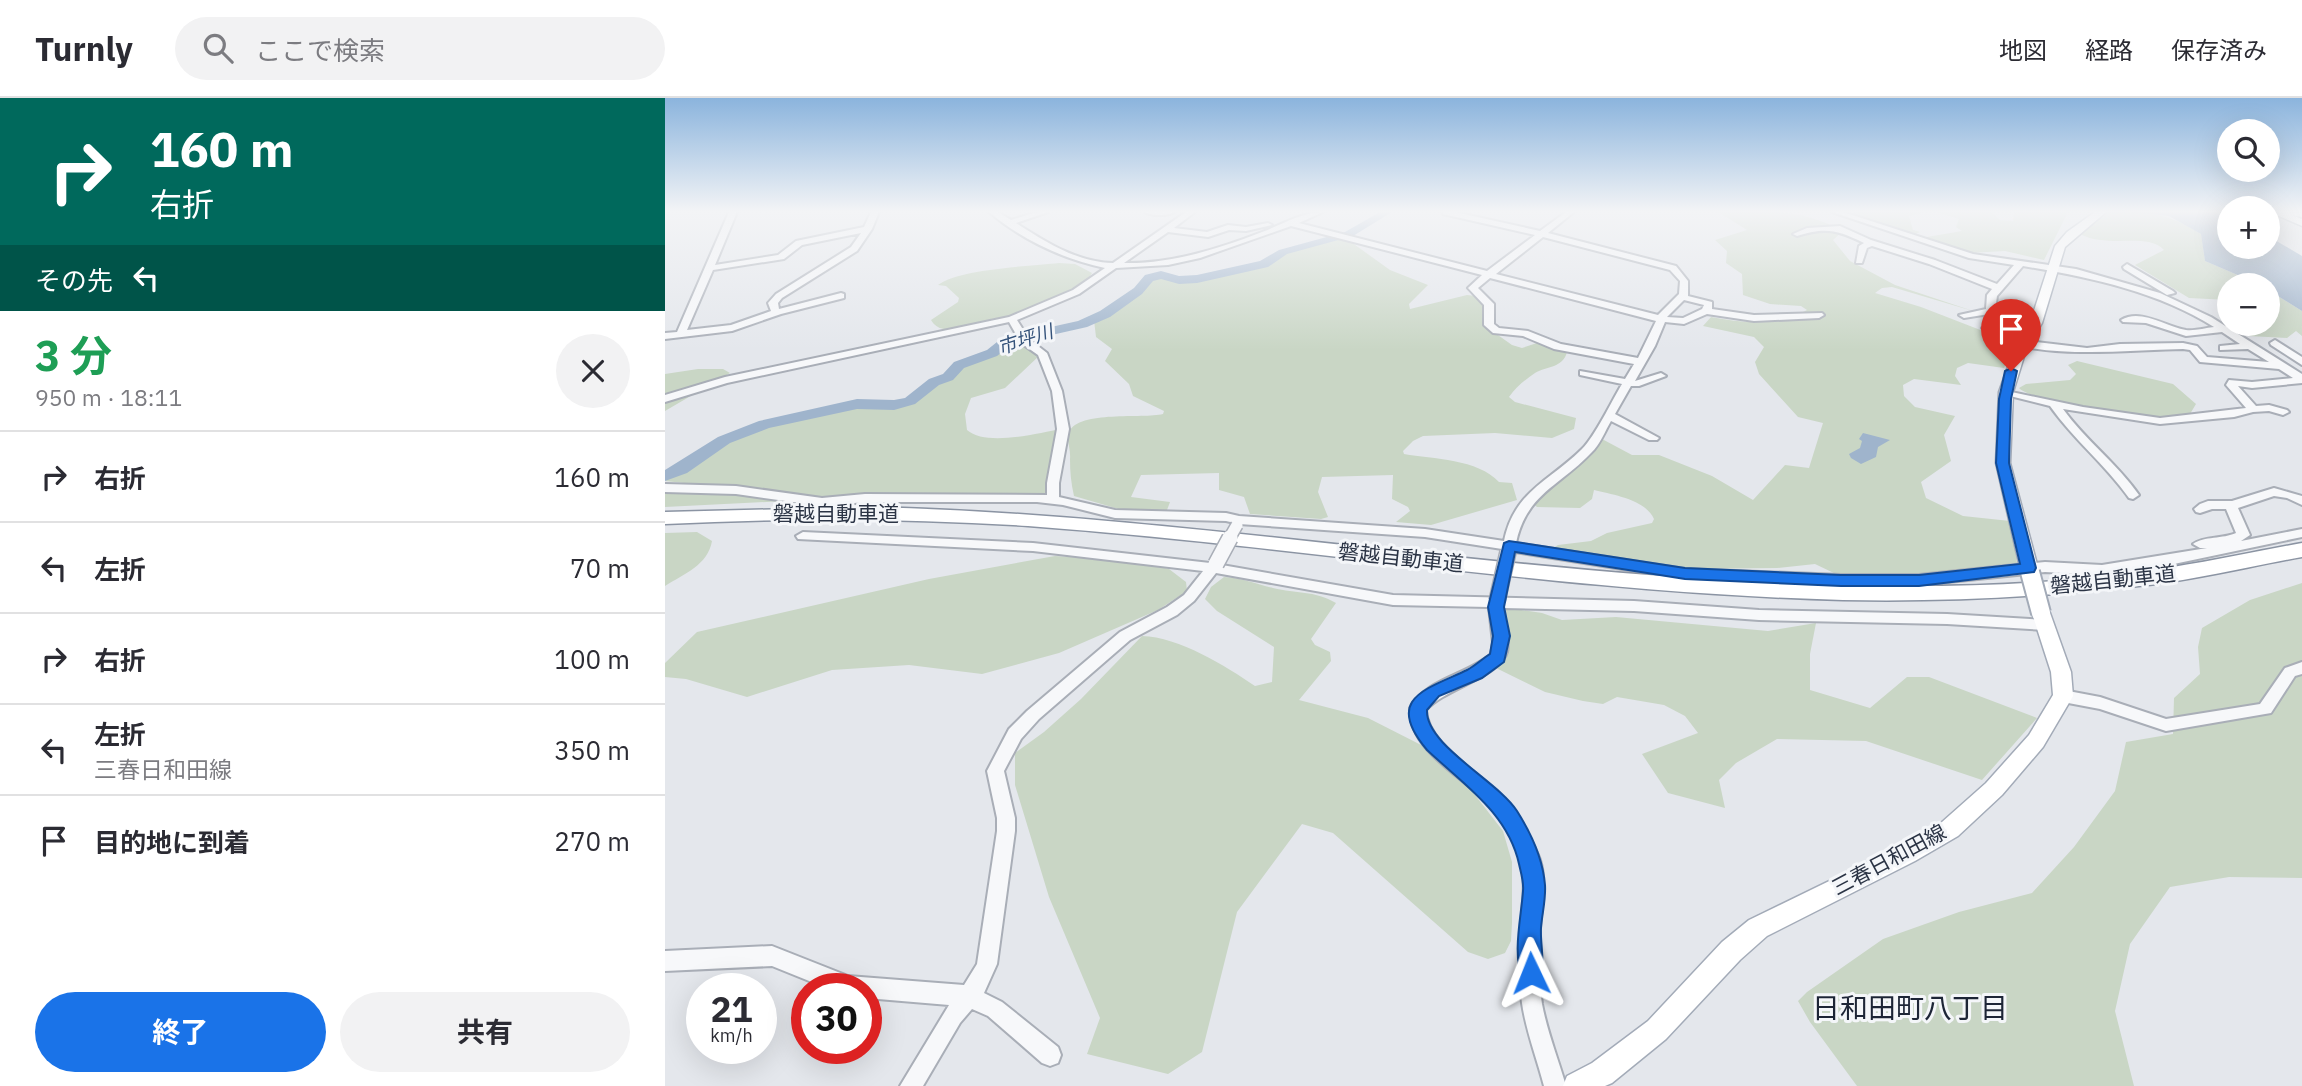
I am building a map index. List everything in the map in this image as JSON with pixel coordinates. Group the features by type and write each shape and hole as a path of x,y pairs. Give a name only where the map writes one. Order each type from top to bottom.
{"highway":[{"name":"磐越自動車道","path":"665,518 830,513 1009,519 1189,534 1639,580 1789,590 1889,592 2087,585 2218,568 2302,550"},
{"name":"磐越自動車道","path":"665,526 811,522 1005,528 1171,542 1617,589 1821,601 1967,603 2084,597 2230,578 2302,563"}],"main road":[{"path":"2055,258 2034,327 2022,341 2011,371 2006,392 2003,463 2029,570 2060,665 2063,696"},
{"name":"三春日和田線","path":"1577,1086 1602,1073 1657,1030 1731,951 1758,928 1907,854 1950,829 2018,763 2047,725 2063,696"}],"street":[{"path":"681,334 715,258"},
{"path":"711,268 774,258"},
{"path":"776,313 772,305 779,296 841,258"},
{"path":"1074,258 1115,265 1157,263 1180,258"},
{"path":"665,398 725,380 1012,319 1067,297 1125,258"},
{"path":"1419,258 1661,319 1683,321 1706,311 1754,318 1819,315"},
{"path":"1510,258 1473,288 1489,304 1489,325 1495,331 1525,333 1558,347 1641,362"},
{"path":"1555,1086 1532,1003 1529,931 1534,886 1531,861 1509,816 1499,803 1433,745 1424,734 1417,718 1418,708 1433,692 1476,673 1497,657 1502,636 1496,615 1497,601 1513,527 1528,501 1588,450 1629,384 1666,310 1682,297 1686,289 1684,281 1673,268 1635,258"},
{"path":"1907,258 1998,288"},
{"path":"1990,258 2051,267 2157,295 2217,326"},
{"path":"1990,311 1992,295 2022,262"},
{"path":"2096,277 2131,264 2177,298 2182,306"},
{"path":"665,336 732,328 841,296"},
{"path":"1682,297 1709,304 1706,311"},
{"path":"1964,315 1990,311 2034,327"},
{"path":"1012,319 1025,341 1042,353 1056,391 1063,429 1053,483 1053,500"},
{"path":"2126,320 2152,322 2186,333 2217,331"},
{"path":"1987,328 2022,341 2087,351 2120,347 2183,346 2193,348 2204,360 2279,366"},
{"path":"2234,336 2302,380"},
{"path":"2275,343 2302,362"},
{"path":"2224,348 2250,346"},
{"path":"1584,373 1629,384 1661,376"},
{"path":"2253,410 2231,385 2234,382 2252,385 2302,380"},
{"path":"2252,385 2267,401"},
{"path":"2006,392 2055,405 2160,421 2269,408 2283,412"},
{"path":"2055,405 2071,429 2115,469 2133,495"},
{"path":"1609,415 1653,438"},
{"path":"665,488 736,490 822,502 930,498 1053,500 1115,514 1227,517 1394,530 1685,574 1841,580 1919,580 2029,570 2102,570 2169,561 2302,533"},
{"path":"2200,509 2211,504 2231,505 2267,492 2286,494 2302,501"},
{"path":"2200,544 2227,541 2243,535 2231,505"},
{"path":"911,1086 967,996 979,983 990,955 1006,831 1006,818 995,771 1015,734 1033,715 1125,636 1172,611 1189,598 1216,566 1239,518"},
{"path":"803,536 1033,547 1216,566 1393,600 1690,608 1772,615 2043,619"},
{"path":"2063,696 2100,703 2159,725 2175,725 2266,709 2290,672 2302,668"},
{"path":"665,961 725,956 772,956 848,986 967,996 995,1009 1050,1055"}],"green space":[{"path":"1268,258 1373,258 1390,270 1428,285 1409,304 1410,309 1467,295 1476,296 1488,307 1488,328 1512,345 1522,348 1540,342 1567,352 1562,361 1535,373 1509,397 1515,402 1576,418 1574,429 1552,438 1495,433 1423,436 1413,441 1403,451 1404,454 1467,464 1490,474 1499,482 1512,483 1517,500 1431,525 1396,522 1410,511 1408,507 1392,499 1393,475 1322,477 1318,492 1328,517 1321,519 1250,514 1244,497 1219,490 1219,473 1141,475 1131,497 1170,502 1167,510 1122,510 1074,496 1068,438 1075,425 1098,418 1154,415 1163,414 1164,411 1133,396 1129,384 1105,361 1112,349 1096,337 1094,320 1155,279 1164,276 1184,280 1226,273"},
{"path":"1726,258 1848,258 1895,285 1973,311 1892,287 1882,288 1875,293 1921,307 2014,343 2004,368 1968,363 1957,368 1955,376 1961,385 1914,379 1903,385 1904,396 1915,407 1955,416 1944,435 1951,461 1921,482 1926,498 1963,516 2010,521 2017,563 1919,574 1838,575 1815,564 1777,568 1684,569 1548,551 1558,545 1591,541 1607,533 1652,523 1654,519 1650,512 1636,502 1594,490 1592,499 1580,508 1537,507 1532,503 1602,439 1632,455 1659,455 1712,476 1753,500 1785,465 1809,468 1823,423 1798,417 1759,374 1755,362 1764,347 1754,337 1703,326 1711,317 1760,322 1784,319 1807,310 1801,306 1770,304 1743,295 1742,274 1726,263"},
{"path":"2148,258 2205,258 2205,261 2233,273 2217,273 2217,299 2189,298 2135,265"},
{"path":"1075,264 1092,273 1068,292 999,320 976,326 944,329 931,320 958,302 959,298 946,286 938,285 948,280 995,269"},
{"path":"2280,297 2302,311 2302,336 2296,331 2287,338 2249,336 2280,336"},
{"path":"1012,343 1038,343 1040,355 1005,388 971,398 965,414 967,430 987,438 999,438 1061,429 1053,456 1062,500 867,497 665,507 665,493 703,485 665,481 734,437 779,422 849,406 881,409 916,402 966,363"},
{"path":"2077,361 2173,384 2196,404 2190,414 2152,419 2059,403 2019,388 2026,384 2070,380 2076,374 2068,365"},
{"path":"698,369 723,369 730,373 665,411 665,374"},
{"path":"697,532 712,541 706,556 694,568 665,586 665,533"},
{"path":"1055,556 1134,561 1169,569 1186,582 1187,591 1158,610 1059,653 982,674 909,665 832,670 747,697 686,679 665,677 665,663 697,632 929,579"},
{"path":"1224,577 1312,594 1336,603 1311,639 1315,645 1330,652 1331,661 1299,700 1368,718 1429,749 1468,786 1503,831 1512,862 1511,941 1505,953 1488,959 1468,952 1333,833 1302,824 1237,912 1202,1052 1168,1074 1087,1054 1100,1018 1049,897 1015,785 1015,753 1044,732 1081,699 1142,636 1171,641 1186,647 1255,686 1272,682 1274,647 1217,611 1205,599 1211,587"},
{"path":"2302,583 2302,878 2229,877 2170,887 2130,944 2115,1011 2134,1086 1857,1086 1810,1022 1798,1001 1883,939 1959,912 2032,893 2074,847 2115,791 2126,742 2173,734 2174,698 2200,674 2198,647 2202,628 2250,600"},
{"path":"1508,608 1542,613 1562,620 1616,617 1768,631 1816,623 1810,654 1810,690 1870,708 1907,677 1929,677 2037,718 1982,780 1866,741 1777,739 1736,763 1719,780 1725,808 1668,793 1642,754 1698,733 1685,716 1664,705 1617,697 1603,704 1545,692 1496,668 1507,648 1508,635 1503,612"}],"water":[{"path":"2205,258 2302,258 2302,311 2280,297 2280,273 2233,273 2205,261"},
{"path":"1863,433 1890,440 1878,447 1876,457 1861,464 1849,454 1860,448 1862,441 1859,439"}],"waterway":[{"name":"市坪川","path":"665,476 681,469 724,440 764,424 857,404 894,405 910,401 934,382 948,377 959,365 992,353 1007,341 1082,324 1105,314 1138,291 1149,278 1161,275 1179,280 1197,279 1264,264 1273,258"}],"district":[{"name":"日和田町八丁目","path":"1910,1008"}],"route":[{"path":"1531,973 1529,931 1534,886 1531,861 1526,848 1499,803 1433,745 1418,724 1417,718 1418,708 1433,692 1476,673 1497,657 1502,636 1496,607 1509,546 1685,574 1919,580 2029,568 2003,463 2005,399 2011,371"}]}
